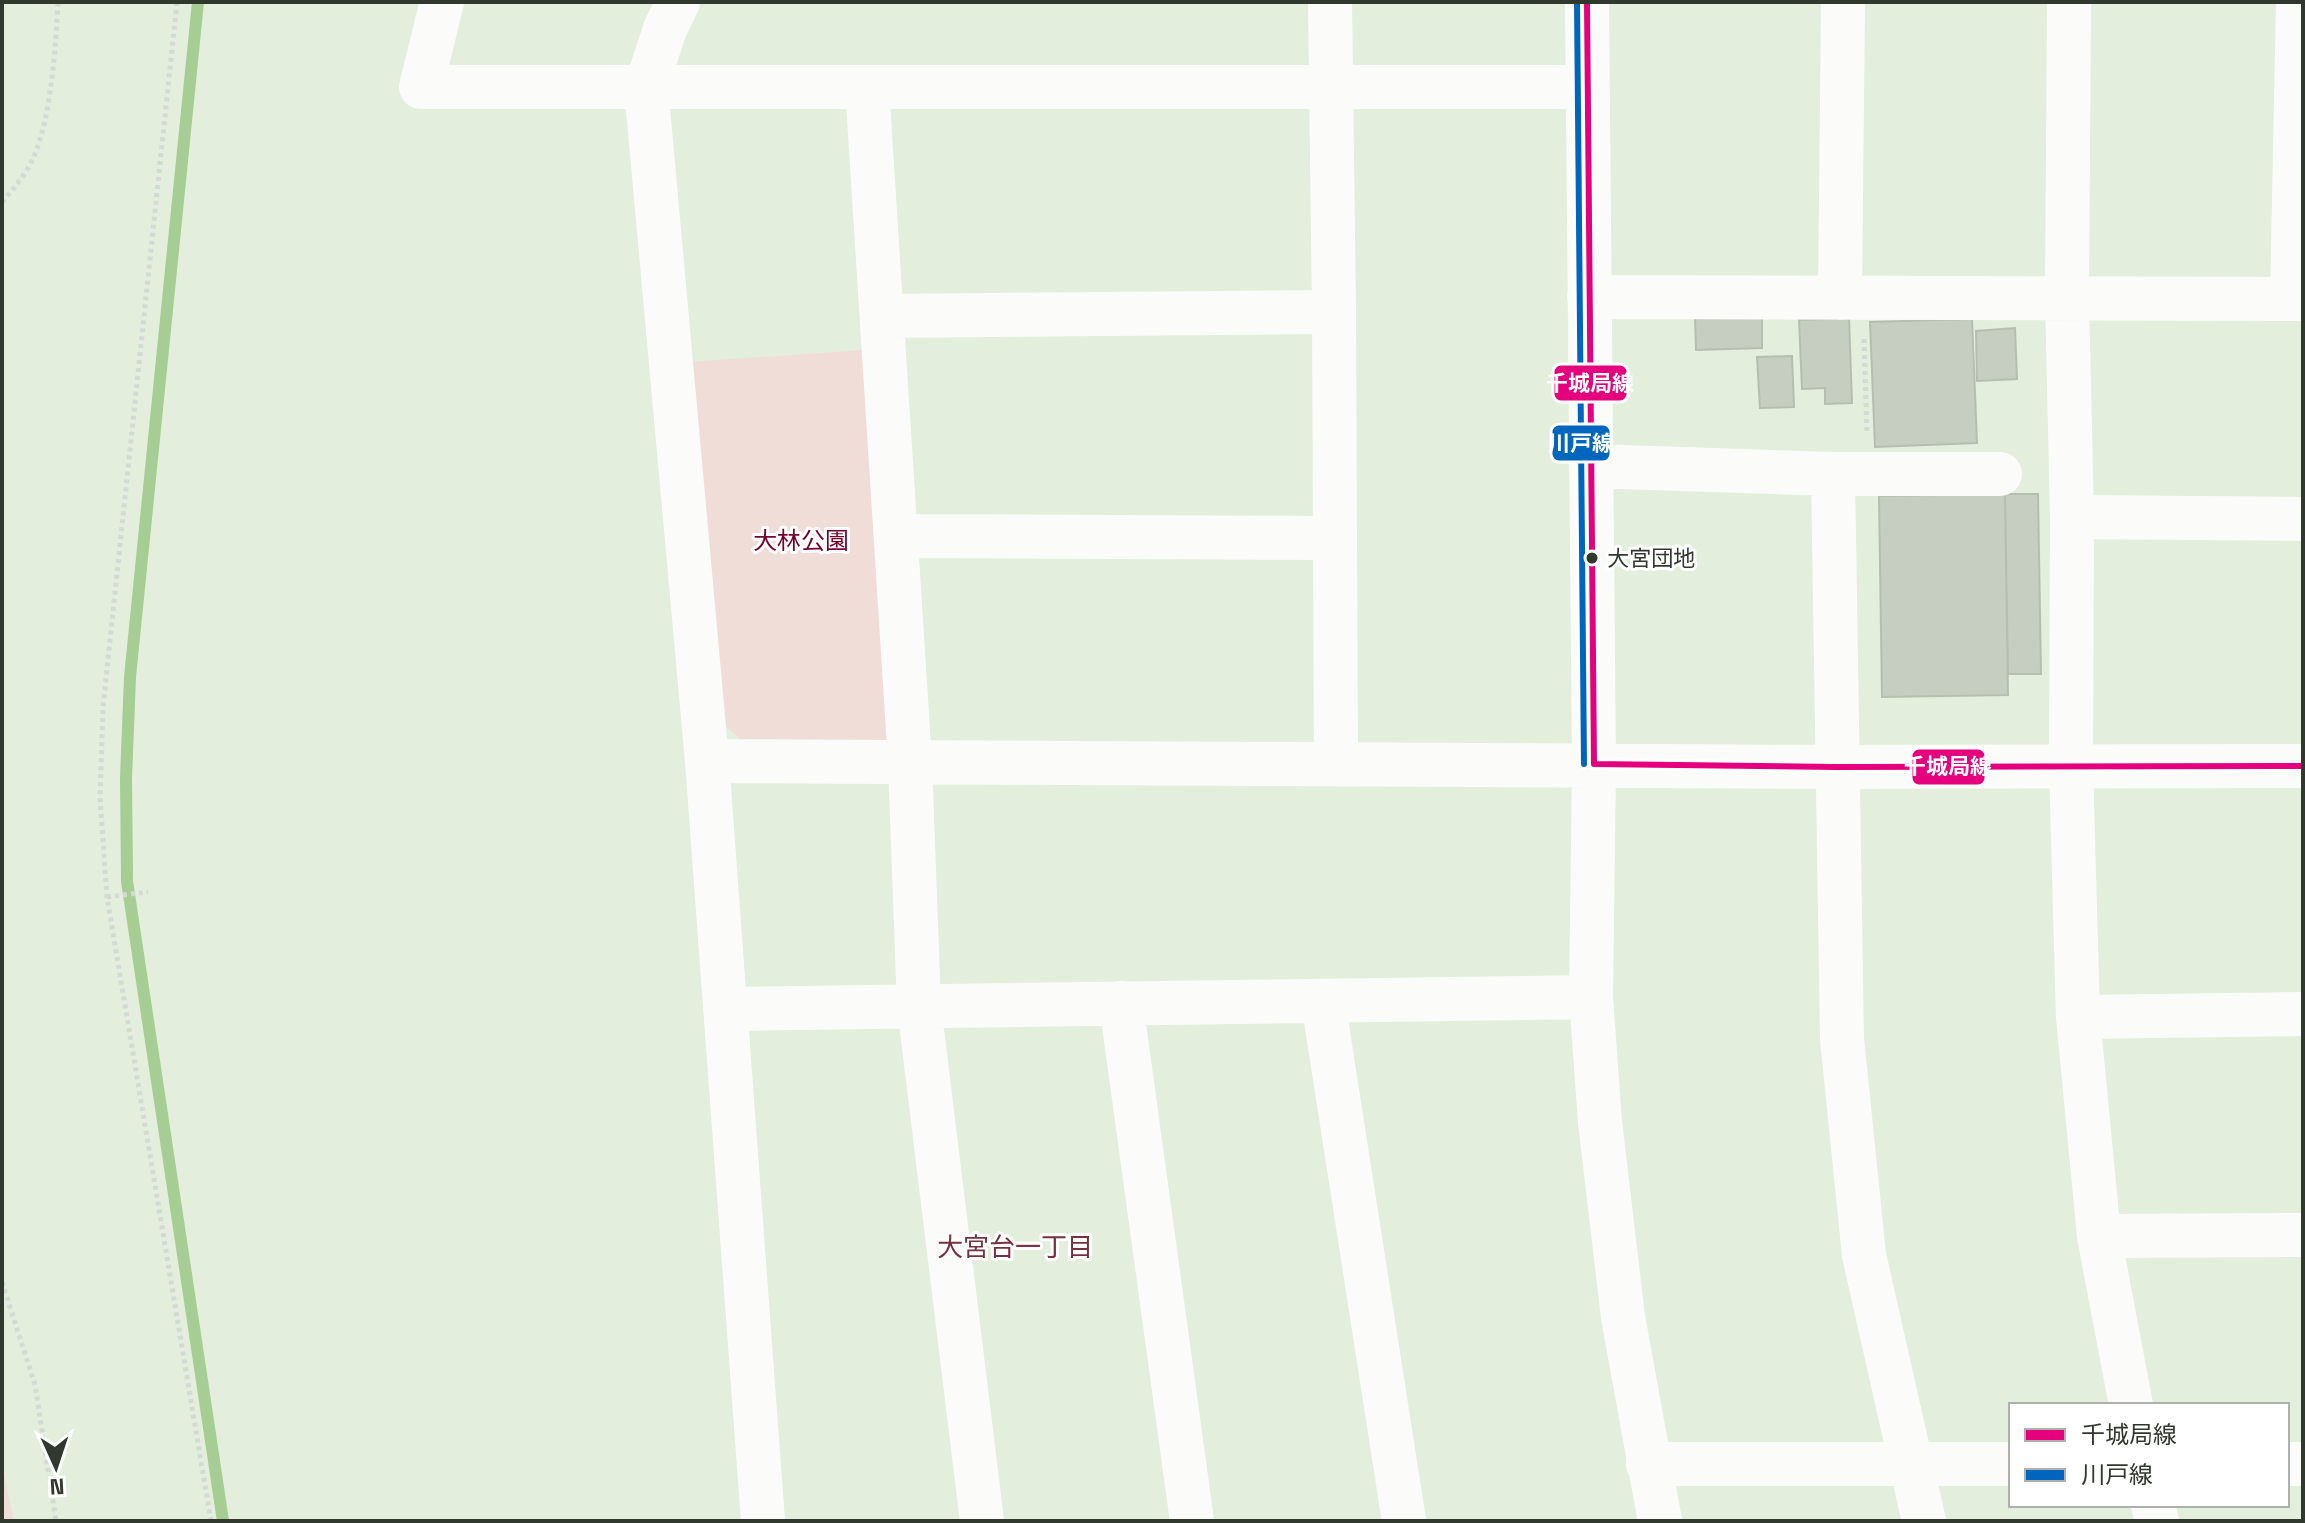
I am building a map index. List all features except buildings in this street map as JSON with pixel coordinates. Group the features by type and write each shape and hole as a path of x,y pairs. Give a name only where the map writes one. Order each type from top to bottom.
{"street":[{"path":"442,2 421,87 1587,87"},
{"path":"678,2 665,29 646,87 707,761 763,1521"},
{"path":"1330,2 1336,763"},
{"path":"1587,2 1594,764 1591,997 1600,1122 1623,1317 1660,1521"},
{"path":"1843,2 1851,298"},
{"path":"2069,2 2067,298 2072,517 2071,766 2078,1017 2099,1236 2131,1403"},
{"path":"1589,297 2297,299 2298,2"},
{"path":"867,87 910,762 919,1006 982,1521"},
{"path":"882,316 1334,312"},
{"path":"1591,466 1851,474 2000,474"},
{"path":"1851,474 1833,526 1842,1039 1864,1255 1924,1521"},
{"path":"2072,517 2303,519"},
{"path":"896,536 1333,538"},
{"path":"707,761 1837,767 2303,766"},
{"path":"725,1009 1591,997"},
{"path":"1323,1001 1404,1521"},
{"path":"1121,1003 1192,1521"},
{"path":"2078,1017 2303,1014"},
{"path":"2099,1236 2303,1235"},
{"path":"1648,1464 2009,1464"}],"path":[{"path":"2,202 35,156 51,77 58,2"},
{"path":"177,2 103,707 100,798 107,897 211,1521"},
{"path":"1851,298 1851,474"},
{"path":"107,897 148,892"},
{"path":"2,1282 35,1385 56,1521"}],"green space":[{"name":"大林公園","path":"881,349 889,740 745,743 714,716 687,362"},
{"path":"2,1465 14,1521 2,1521"}],"waterway":[{"path":"198,2 130,677 126,778 127,881 223,1521"}],"transit line":[{"name":"川戸線","path":"1577,2 1584,764"},
{"name":"千城局線","path":"1587,2 1594,764"},
{"name":"千城局線","path":"1594,764 2303,766"}],"place":[{"name":"大宮団地","path":"1592,558"}],"district":[{"name":"大宮台一丁目","path":"1015,1247"}]}
